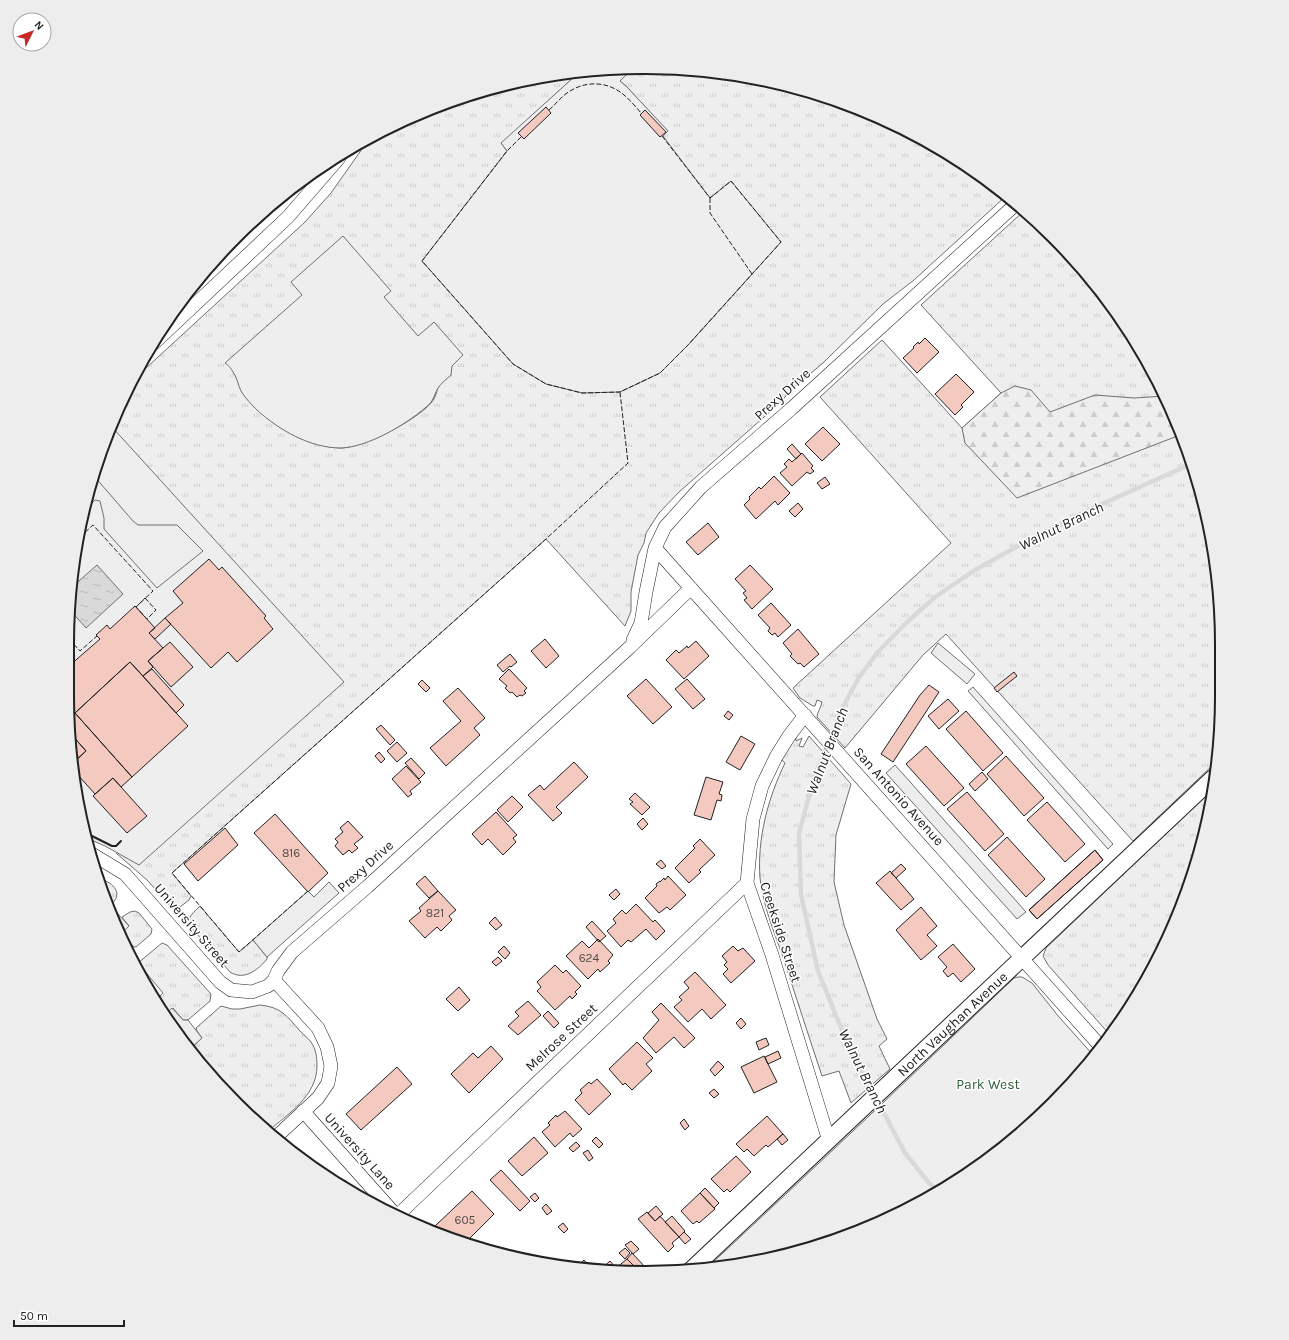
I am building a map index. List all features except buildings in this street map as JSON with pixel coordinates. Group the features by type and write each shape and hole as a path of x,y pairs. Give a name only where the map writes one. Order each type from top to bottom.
{"street":[{"path":"170,328 288,217 329,169"},
{"name":"Prexy Drive","path":"630,647 641,623 655,548 665,527 701,487 791,409 1011,208"},
{"name":"San Antonio Avenue","path":"655,548 1097,1043"},
{"name":"Prexy Drive","path":"274,980 278,971 292,952 373,881 630,647 691,588"},
{"name":"Creekside Street","path":"805,716 789,736 776,757 762,786 753,819 747,883 834,1136"},
{"name":"North Vaughan Avenue","path":"698,1263 1208,784"},
{"name":"University Street","path":"97,857 125,874 220,982 230,990 252,992 268,986 274,980"},
{"name":"Melrose Street","path":"402,1212 747,883"},
{"path":"274,980 318,1028 327,1047 332,1066 328,1083 318,1098 280,1134"},
{"name":"University Lane","path":"303,1111 386,1204"}],"green space":[{"path":"627,74 644,74 682,75 719,79 792,93 828,104 863,117 930,150 961,170 1002,200 914,280 883,304 823,363 791,390 780,403 679,492 659,513 646,533 644,543 638,555 631,592 631,611 625,626 546,539 172,873 191,896 189,900 175,911 147,880 116,853 144,825 100,474 117,426 145,369 305,222 331,193 363,148 426,117 461,104 497,93 572,79 502,144 507,151 422,262 660,373 688,345 752,274 731,182 710,198 662,136 667,131 620,81","holes":["438,387 435,398 423,411 407,422 371,440 342,448 318,444 303,439 283,429 257,409 241,391"]},
{"path":"627,74 620,81 668,131 663,136 710,198 731,181 781,242 688,345 660,373 620,392 582,393 546,384 513,364 422,261 507,151 501,143 572,79"},
{"path":"1020,215 1048,241 1097,297 1139,359 1172,426 1196,497 1210,570 1214,607 1215,644 1214,733 1210,767 1133,841 946,634 923,655 845,748 817,717 822,702 817,700 815,706 813,706 800,698 793,688 951,543 820,397 882,340 962,428 1001,393 921,305"},
{"path":"343,236 391,291 384,297 418,336 434,322 463,355 452,366 451,375 439,386 430,403 417,415 386,434 363,444 341,448 318,445 307,441 285,431 275,424 257,410 247,399 241,391 234,374 225,363 302,295 291,282"},
{"path":"1015,386 1031,390 1050,412 1095,395 1134,398 1158,396 1176,437 1017,498 965,443 962,428 1001,393"},
{"path":"115,431 344,682 139,865 92,840 79,770 75,733 74,644 75,607 85,533 93,497"},
{"path":"796,735 796,741 802,738 799,746 803,747 809,736 851,784 836,835 834,882 844,925 877,1019 887,1039 879,1046 890,1069 851,1103 839,1071 822,1076 769,918 761,888 760,848 765,819 779,776 785,763 781,759"},
{"path":"1206,796 1196,843 1172,914 1139,981 1106,1030 1048,965 1043,956 1046,948"},
{"path":"105,881 110,883 117,892 116,898 113,903"},
{"path":"200,906 239,952 253,940 267,959 255,970 245,975 230,972 189,925 190,917"},
{"path":"135,911 139,913 152,929 151,934 136,947 131,944 125,930 129,926 122,917"},
{"path":"162,943 167,945 211,994 210,1001 188,1020 183,1020 173,1008 169,1011 160,996 163,993 145,972 140,961"},
{"name":"Park West","path":"1022,977 1032,983 1059,1017 1090,1052 1048,1099 992,1148 930,1190 897,1207 863,1223 792,1247 756,1255 714,1262 862,1123 1014,978"},
{"path":"260,1005 278,1010 283,1013 311,1042 315,1050 317,1066 316,1077 312,1086 300,1104 272,1128 241,1099 194,1045 202,1038 196,1028 221,1006 232,1009"}],"shaded area":[{"path":"98,481 138,525 177,525 203,551 157,588 104,529 104,518 100,501 95,500 92,503"},
{"path":"938,643 975,674 967,684 931,653"},
{"path":"973,687 1113,844 1108,849 968,691"},
{"path":"895,765 1026,912 1017,919 886,773"},
{"path":"329,882 339,893 267,957 253,940 308,891 314,897"},
{"path":"116,912 129,926 125,930"},
{"path":"172,1008 183,1020 188,1020 202,1038 194,1045 169,1011"}],"water":[{"path":"97,565 123,594 86,628 75,615 78,582"}],"waterway":[{"name":"Walnut Branch","path":"934,1187 929,1183 905,1153 848,1045 818,971 801,895 799,833 814,778 843,707 858,679 877,653 906,623 935,597 975,570 1027,541 1093,508 1187,466"}],"fence":[{"path":"549,110 564,95 574,89 589,84 596,84 618,90 641,113"},
{"path":"521,137 507,151 422,261 513,364 546,384 582,393 620,392 660,373 688,345 781,242 731,181 710,198 662,136"},
{"path":"710,198 710,213 752,274"},
{"path":"308,891 239,952 172,873 546,539 628,463 620,392"},
{"path":"85,532 93,525 153,591 136,607"},
{"path":"145,598 156,610 147,619 136,607 145,598"},
{"path":"74,644 80,651 97,636"}],"wall":[{"path":"91,836 112,846 116,846 121,841"}]}
